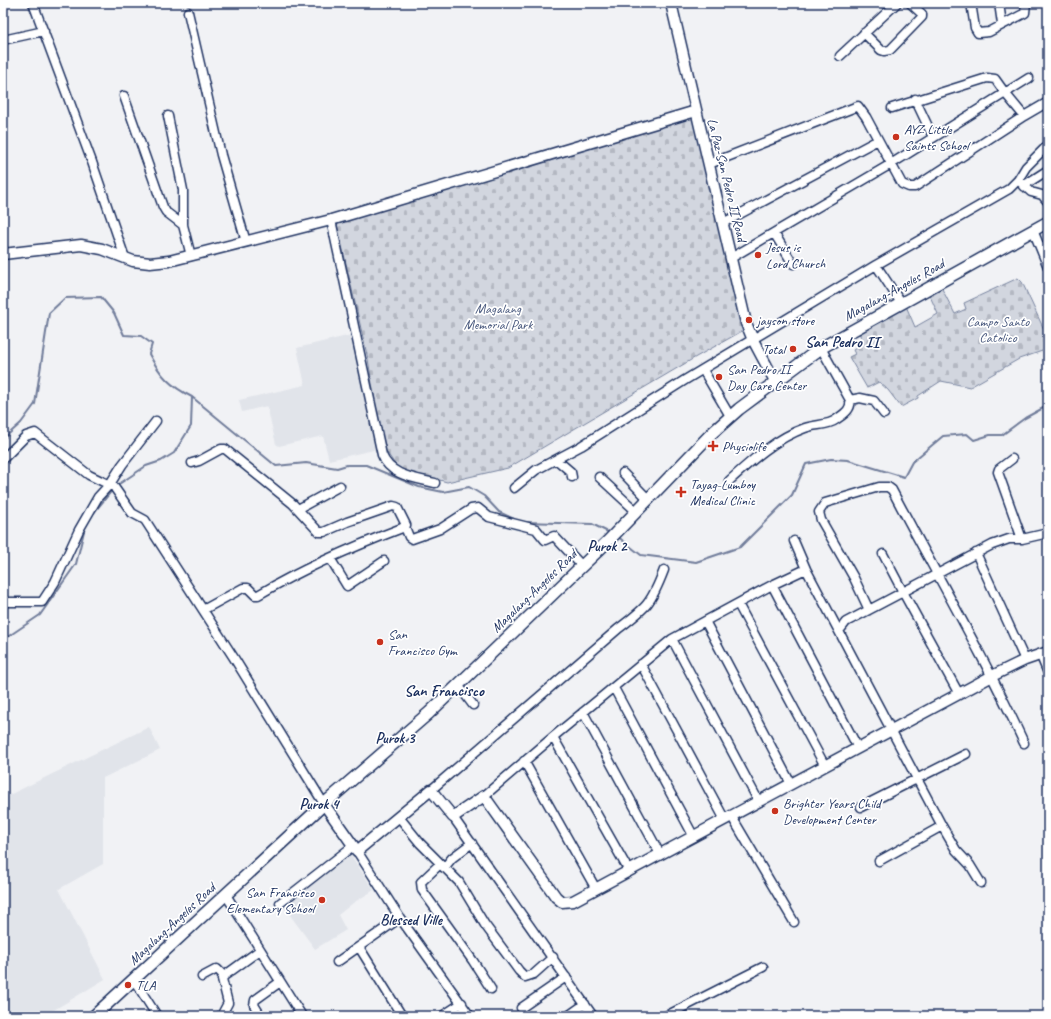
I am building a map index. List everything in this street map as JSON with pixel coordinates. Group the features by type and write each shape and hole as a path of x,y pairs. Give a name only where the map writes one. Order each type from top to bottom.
{"main road":[{"name":"Magalang-Angeles Road","path":"94,1016 324,804 429,713 608,541 730,416 821,348 1048,222"}],"street":[{"path":"33,3 124,258"},
{"name":"La Paz-San Pedro II Road","path":"671,3 743,312 753,340 775,381"},
{"path":"840,56 897,3"},
{"path":"864,33 881,50 890,50 922,17 922,14 910,3"},
{"path":"971,3 975,28 978,33 989,32 1025,13 1026,3"},
{"path":"999,3 1002,24"},
{"path":"188,12 222,155 246,242"},
{"path":"3,40 44,31"},
{"path":"892,108 915,99 987,78 995,79 1024,116"},
{"path":"731,258 891,164 1029,78"},
{"path":"124,96 163,206 166,212 183,225"},
{"path":"915,99 933,137"},
{"path":"709,164 855,106 861,108 902,184 909,188 915,187 1048,102"},
{"path":"3,254 81,245 102,249 124,258 150,263 190,256 331,220 696,111"},
{"path":"168,116 183,190 183,225 190,256"},
{"path":"723,223 878,140"},
{"path":"1021,183 1026,167 1048,145"},
{"path":"514,488 536,470 557,460 876,265 1009,189 1048,170"},
{"path":"1021,183 1031,192 1042,195 1048,202"},
{"path":"331,220 384,462 395,471 435,483"},
{"path":"1033,230 1048,267"},
{"path":"774,233 793,264"},
{"path":"876,265 901,303"},
{"path":"729,481 749,462 784,439 804,428 825,425 838,419 850,407 850,400 821,348"},
{"path":"703,370 730,416"},
{"path":"850,400 860,398 874,401 884,414"},
{"path":"3,602 42,602 55,582 79,530 98,497 110,484 122,465 156,421"},
{"path":"3,459 26,436 35,434 89,475 110,484 118,490 132,513 145,520 324,804 355,848 400,918 470,1016"},
{"path":"192,463 199,462 222,449 225,449 298,509 317,531 321,533 393,506 397,507 406,525 405,527 409,537 412,539 440,529 471,509 478,508 489,517 536,529 545,540 554,536 582,566"},
{"path":"1012,458 999,469 998,472 1022,539"},
{"path":"557,460 571,472 572,477"},
{"path":"623,473 649,500"},
{"path":"599,478 636,512"},
{"path":"298,509 340,486"},
{"path":"868,610 854,578 821,520 819,508 825,503 879,487 890,487 938,573 991,677 1002,694 1024,743"},
{"path":"203,610 243,588 250,588 255,595 258,595 304,569 342,551 405,527"},
{"path":"839,631 846,622 976,553 1002,541 1022,539 1048,533"},
{"path":"794,541 806,569 942,826 956,850 970,865 981,883"},
{"path":"976,553 1025,660"},
{"path":"883,554 959,694"},
{"path":"330,558 347,586 384,561"},
{"path":"453,818 484,796 552,737 672,640 772,585 806,569"},
{"path":"280,903 399,817 618,629 643,611 655,594 664,570"},
{"path":"772,585 858,748"},
{"path":"738,604 825,766"},
{"path":"705,621 791,784"},
{"path":"672,640 759,802"},
{"path":"484,796 556,897 562,902 573,901 1025,660 1044,653 1048,673"},
{"path":"642,664 728,818 794,922"},
{"path":"458,685 473,705"},
{"path":"614,688 694,837"},
{"path":"583,712 660,854"},
{"path":"552,737 629,872"},
{"path":"861,807 966,754"},
{"path":"524,761 596,889"},
{"path":"431,790 472,843 593,1016"},
{"path":"399,817 442,866 459,882 485,925 514,966 525,977 534,974 552,957"},
{"path":"879,861 942,826"},
{"path":"472,843 421,882 422,890 473,961 491,989"},
{"path":"226,895 302,1016"},
{"path":"337,962 400,918"},
{"path":"359,947 402,1016"},
{"path":"221,1016 228,1003 222,979 260,950"},
{"path":"666,1016 763,967"},
{"path":"202,977 217,970 224,976"},
{"path":"521,1008 566,977"},
{"path":"134,980 157,1016"},
{"path":"261,1016 254,1005 255,1000 280,982"},
{"path":"442,1016 462,1003"},
{"path":"568,1016 584,1004"}],"shaded area":[{"path":"351,335 378,449 329,460 323,436 279,446 276,444 267,406 242,412 239,400 305,385 297,348"},
{"path":"149,727 160,750 103,778 103,864 59,889 105,979 44,1016 3,1016 3,798"},
{"name":"San Francisco Elementary School","path":"348,851 374,890 353,903 338,915 346,930 315,949 281,903"}],"green space":[{"name":"Magalang Memorial Park","path":"693,115 744,330 508,468 447,482 398,469 382,445 368,359 337,224"},
{"name":"Campo Santo Catolico","path":"1018,278 1022,282 1047,336 1048,349 1019,359 970,387 941,381 918,396 918,398 901,407 888,390 879,382 867,388 849,357 855,354 853,350 864,343 859,333 906,306 915,327 938,314 929,294 941,287 955,314 966,309 964,303"}],"waterway":[{"path":"3,439 21,423 35,404 49,313 65,298 101,297 114,313 124,335 141,336 152,344 149,354 157,368 166,379 178,389 192,397 276,466 306,463 337,468 347,465 366,465 419,487 443,492 469,487 484,496 499,512 514,519"},
{"path":"116,486 146,466 161,461 174,453 191,426 192,397"},
{"path":"617,536 641,555 696,562 740,547 792,495 806,464 831,459 848,460 904,477 912,462 943,436 967,434 974,440 990,435 1002,435 1025,418 1045,407 1048,408"},
{"path":"92,515 113,489"},
{"path":"524,522 592,524 610,533"},
{"path":"3,640 40,615 76,564 85,527"}],"place":[{"name":"AYZ Little Saints School","path":"896,137"},
{"name":"Jesus is Lord Church","path":"758,255"},
{"name":"jayson store","path":"749,320"},
{"name":"Total","path":"793,349"},
{"name":"San Pedro II Day Care Center","path":"719,377"},
{"name":"Physiolife","path":"713,446"},
{"name":"Tayag-Lumboy Medical Clinic","path":"681,492"},
{"name":"San Francisco Gym","path":"380,642"},
{"name":"Brighter Years Child Development Center","path":"775,811"},
{"name":"San Francisco Elementary School","path":"322,900"},
{"name":"TLA","path":"128,985"}],"district":[{"name":"San Pedro II","path":"842,342"},
{"name":"Purok 2","path":"607,546"},
{"name":"San Francisco","path":"444,691"},
{"name":"Purok 3","path":"395,738"},
{"name":"Purok 4","path":"319,804"},
{"name":"Blessed Ville","path":"411,920"}]}
